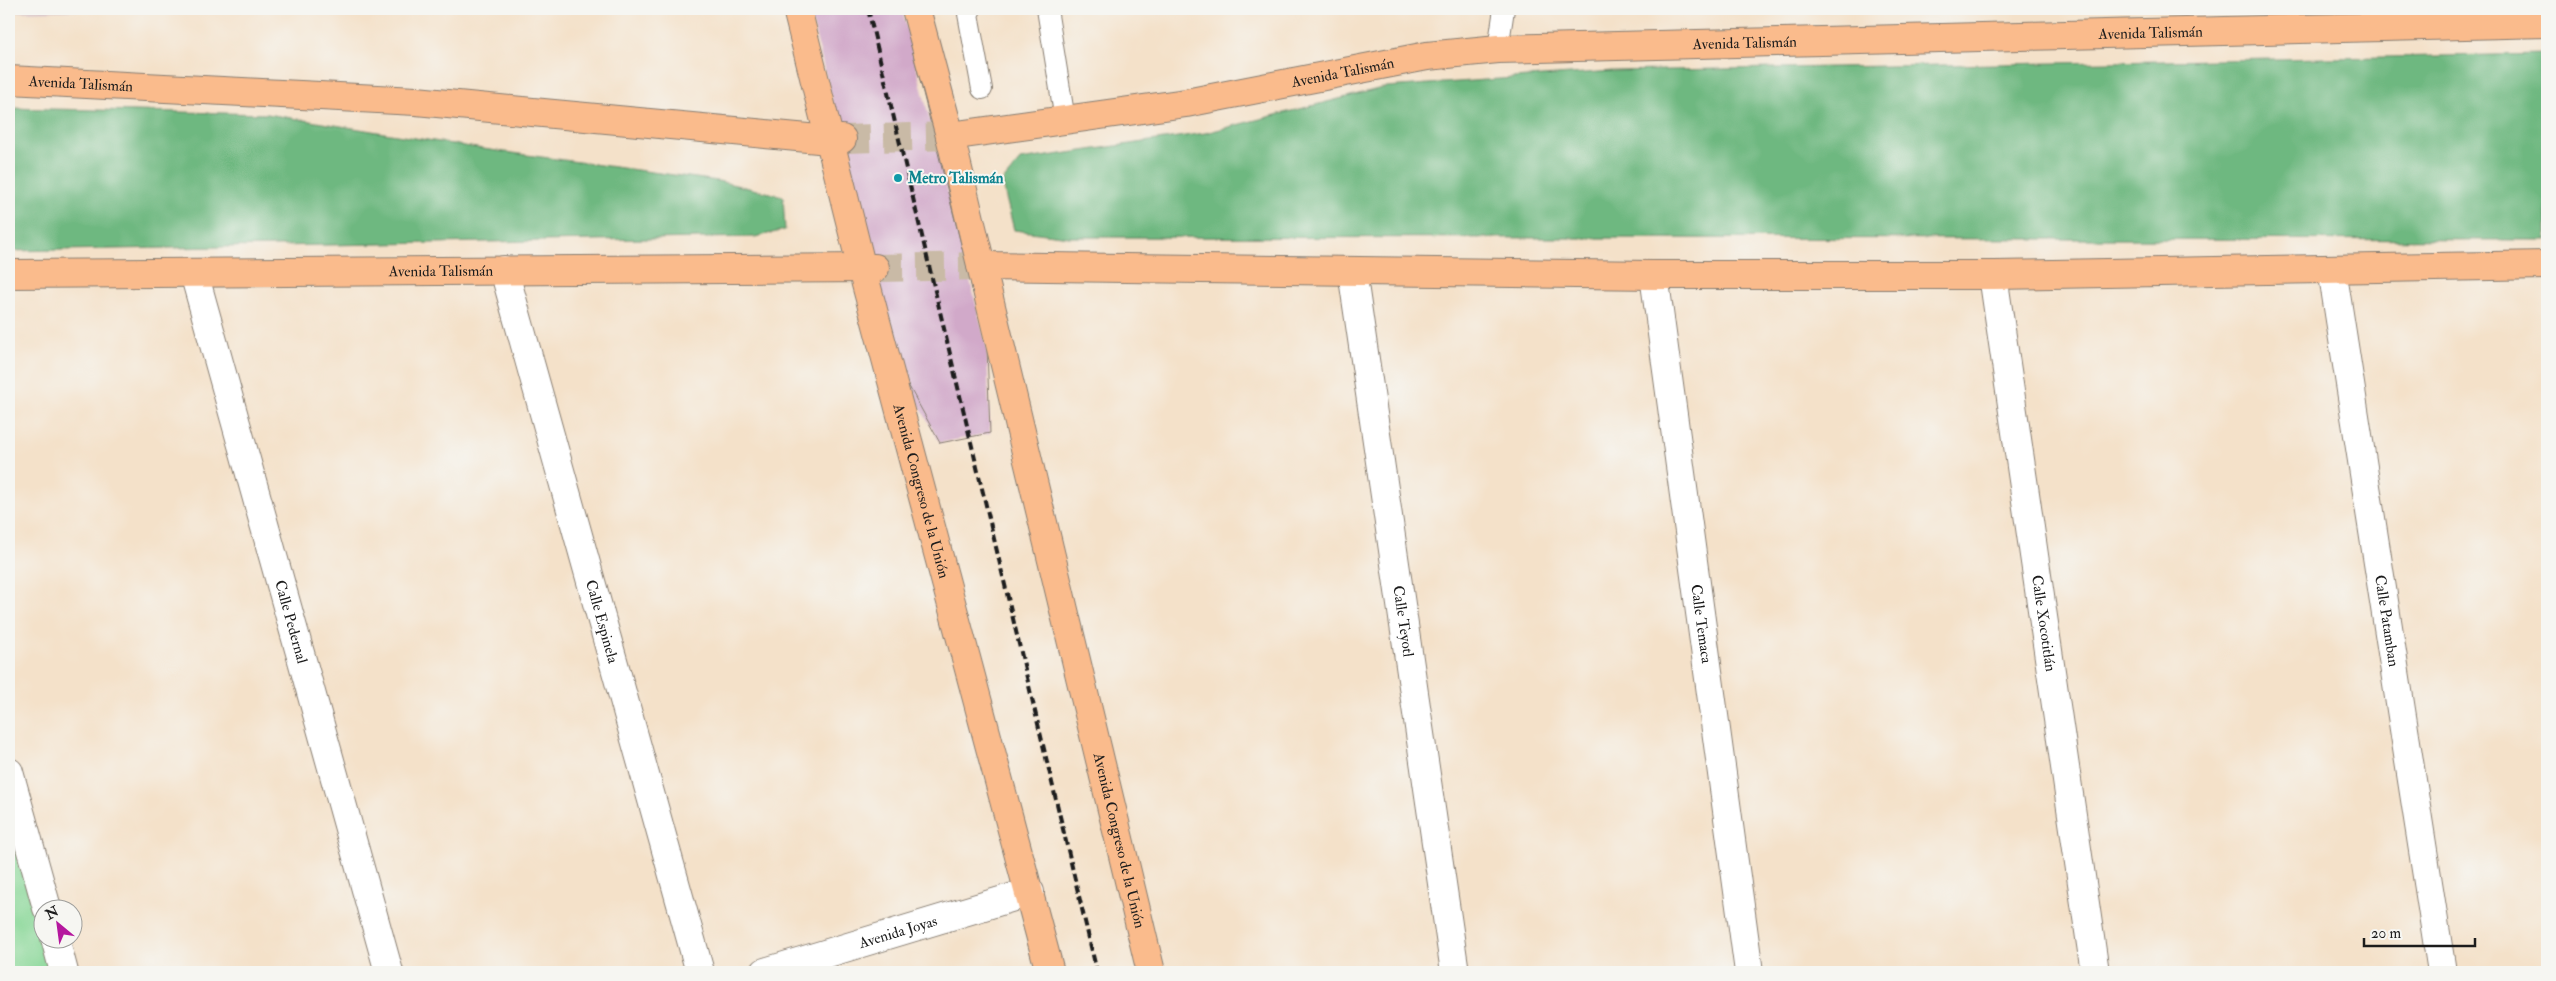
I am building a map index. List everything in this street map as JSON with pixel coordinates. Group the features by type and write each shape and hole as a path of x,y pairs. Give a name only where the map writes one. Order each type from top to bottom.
{"main road":[{"name":"Avenida Congreso de la Unión","path":"797,9 836,140 1050,972"},
{"name":"Avenida Congreso de la Unión","path":"916,9 950,136 1151,972"},
{"name":"Avenida Talismán","path":"950,136 1186,103 1427,56 1498,49 2547,24"},
{"name":"Avenida Talismán","path":"9,80 416,101 836,140"},
{"path":"981,266 1654,276 1993,275 2547,265"},
{"name":"Avenida Talismán","path":"9,274 868,269"}],"street":[{"name":"Calle Patamban","path":"2332,269 2442,972"},
{"name":"Calle Espinela","path":"504,270 700,972"},
{"name":"Calle Teyotl","path":"1352,271 1455,972"},
{"name":"Calle Pedernal","path":"194,273 389,972"},
{"name":"Calle Xocotitlán","path":"1993,275 2095,972"},
{"name":"Calle Temaca","path":"1654,276 1749,972"},
{"path":"9,772 43,898"},
{"name":"Avenida Joyas","path":"765,972 1030,892"},
{"path":"58,948 64,972"}],"lane":[{"path":"971,9 968,14 982,89"},
{"path":"1047,9 1065,120"},
{"path":"1498,49 1504,9"}],"shaded area":[{"path":"9,9 148,9 9,12"}],"green space":[{"path":"2547,54 2547,240 1069,237 1014,230 1002,182 1020,160 1205,133 1386,87 1613,71"},
{"path":"9,108 267,114 483,149 718,181 783,196 785,230 755,237 9,251"},
{"path":"9,823 32,905 32,948 44,948 51,972 9,972"}],"building":[{"name":"Metro Talismán","path":"809,9 902,9 987,348 990,433 940,443 900,370"}],"tunnel":[{"path":"842,139 950,136"},
{"path":"875,268 981,266"}],"railway":[{"path":"868,9 1097,972"}],"place":[{"name":"Metro Talismán","path":"898,178"}]}
